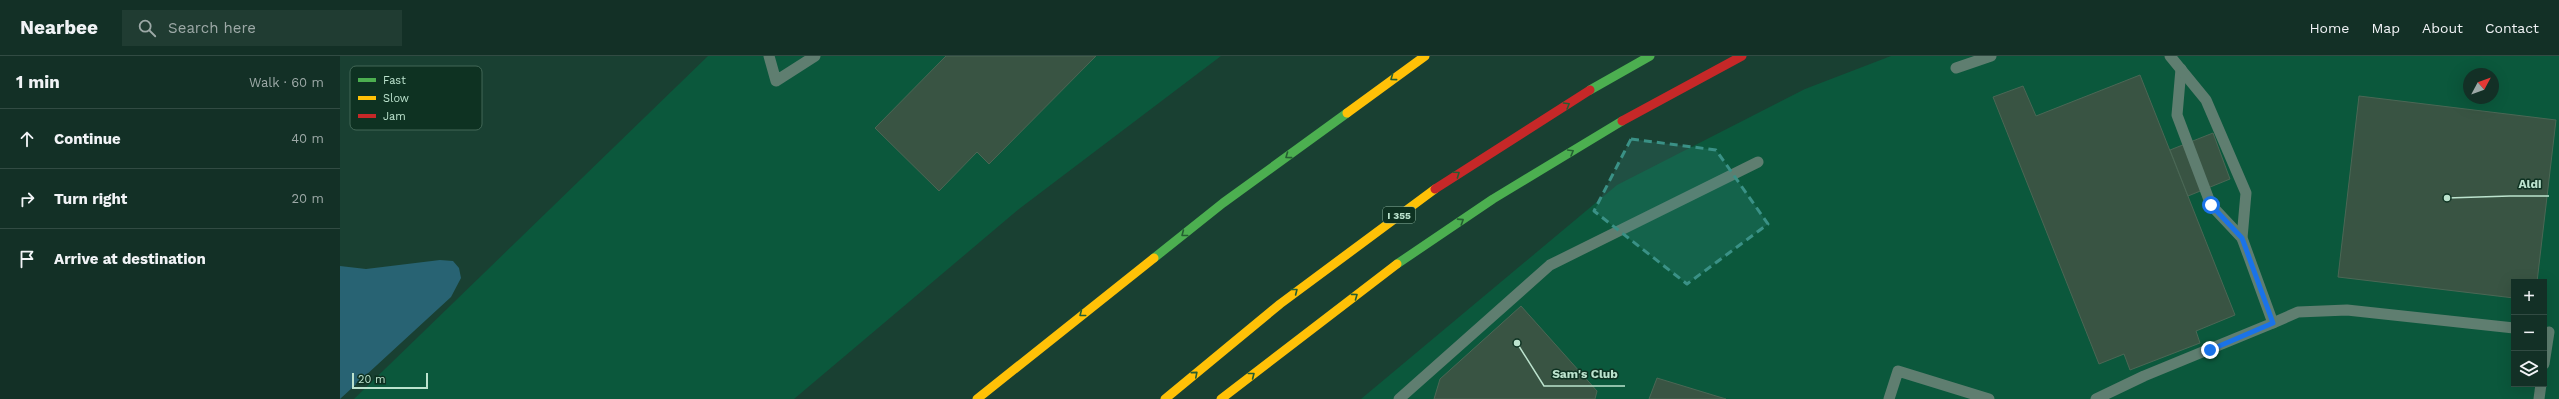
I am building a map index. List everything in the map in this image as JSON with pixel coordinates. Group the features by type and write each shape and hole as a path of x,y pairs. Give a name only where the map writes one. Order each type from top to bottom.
{"highway":[{"path":"977,399 1223,203 1425,56"},
{"name":"I 355","path":"1165,399 1254,323 1327,266 1395,217 1487,153 1650,56"},
{"path":"1221,399 1313,326 1413,252 1502,194 1685,86 1742,56"}],"lane":[{"path":"769,56 776,81 815,56"},
{"path":"1956,68 1991,56"},
{"path":"2170,56 2206,100 2246,193 2242,238"},
{"path":"2181,70 2177,115 2211,205 2242,238 2273,323"},
{"path":"1399,399 1550,265 1758,162"},
{"path":"2096,399 2144,376 2298,312 2347,310 2511,328"},
{"path":"2547,351 2551,332"},
{"path":"1889,399 1898,371 1989,399"},
{"path":"2539,399 2541,387"}],"highlighted area":[{"path":"1631,139 1716,150 1768,224 1687,284 1594,211"}],"shaded area":[{"path":"708,56 1221,56 1019,209 794,399 354,399"},
{"path":"1891,56 2559,56 2559,399 1361,399 1617,185 1805,89"}],"water":[{"path":"440,260 453,261 459,268 461,278 451,297 340,399 340,266 366,269"}],"building":[{"path":"946,56 1096,56 989,164 977,152 939,191 875,128"},
{"path":"2140,75 2235,315 2196,331 2200,343 2130,370 2124,354 2099,364 1993,97 2023,86 2036,116"},
{"path":"2359,96 2556,120 2537,279 2511,279 2511,298 2338,277"},
{"path":"2213,133 2230,179 2188,196 2170,150"},
{"path":"1521,306 1597,391 1595,399 1434,399 1440,379"},
{"path":"1657,378 1726,399 1649,399"}],"traffic: fast":[{"path":"1590,90 1650,56"},
{"path":"1154,258 1223,203 1347,113"},
{"path":"1397,264 1493,199 1622,121"}],"traffic: slow":[{"path":"1347,113 1425,56"},
{"path":"1165,399 1280,304 1435,189"},
{"path":"977,399 1154,258"},
{"path":"1221,399 1397,264"}],"traffic: jam":[{"path":"1622,121 1742,56"},
{"path":"1435,189 1590,90"}],"place":[{"name":"Aldi","path":"2447,198"},
{"name":"Sam's Club","path":"1517,343"}],"route":[{"path":"2210,350 2273,323 2242,238 2211,205"}]}
